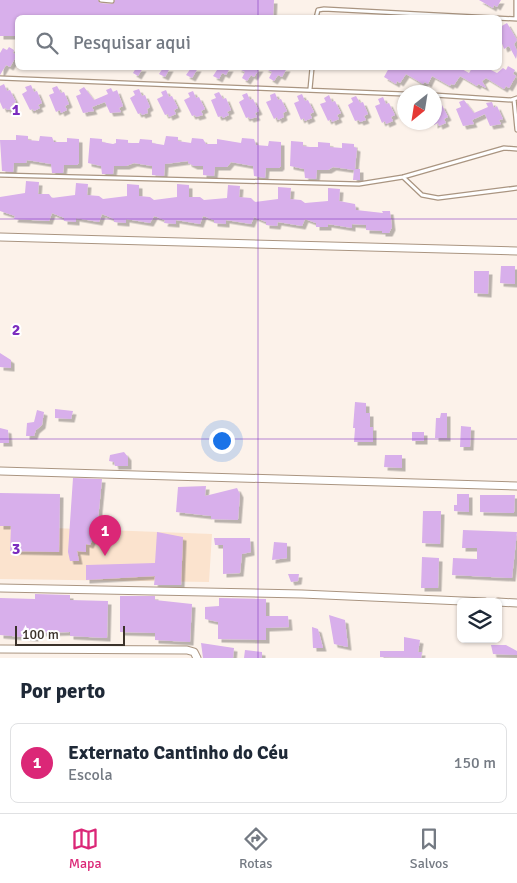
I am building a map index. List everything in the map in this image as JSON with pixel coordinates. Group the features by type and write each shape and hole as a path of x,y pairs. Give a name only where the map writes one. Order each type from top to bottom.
{"street":[{"path":"0,237 517,251"},
{"path":"0,470 517,486"},
{"path":"0,588 302,594 457,601"},
{"path":"502,602 517,603"},
{"path":"0,649 187,650 194,652 197,658"}],"lane":[{"path":"101,0 112,1"},
{"path":"502,18 516,19 516,0"},
{"path":"317,15 318,10 324,9 439,15"},
{"path":"310,89 312,70"},
{"path":"0,78 397,94"},
{"path":"442,95 516,99 517,130"},
{"path":"0,175 359,184 403,178 504,148 517,149"},
{"path":"403,178 422,195 438,198 517,188"}],"shaded area":[{"path":"0,526 212,534 209,582 0,579"}],"building":[{"path":"0,0 98,0 100,3 112,4 115,0 274,0 273,15 15,15 15,36 0,36"},
{"path":"479,0 501,0 497,7 494,5 493,8"},
{"path":"507,23 517,40 514,44 517,51 516,59 509,46 504,49 502,44 502,26"},
{"path":"9,47 14,50 15,58 10,67 6,65 0,75 0,53 3,48 7,50"},
{"path":"508,66 515,70 513,74 516,76 509,88 506,86 504,89 486,78 482,81 486,88 478,84 477,86 460,76 454,85 451,84 450,86 432,76 428,84 425,82 423,84 406,74 400,83 397,81 396,84 384,77 388,70 464,70 469,73 471,70 491,70 497,73 503,68 506,70"},
{"path":"135,70 142,70 138,76 133,73"},
{"path":"162,70 169,70 165,77 159,74"},
{"path":"190,70 197,70 192,78 186,75"},
{"path":"217,70 229,70 226,75 222,73 219,79 213,76"},
{"path":"241,70 259,70 254,77 251,75 247,81 242,78 245,72"},
{"path":"268,70 286,70 282,77 278,75 274,81 269,78 272,72"},
{"path":"4,84 7,91 10,90 16,102 12,104 14,108 7,110 6,108 3,109 0,102 0,86"},
{"path":"31,85 34,92 37,91 42,103 38,105 40,108 34,111 33,109 30,110 22,94 27,91 25,87"},
{"path":"57,86 61,93 64,92 69,104 65,106 67,110 61,113 60,110 56,112 49,95 54,93 52,88"},
{"path":"84,87 94,100 108,94 106,90 111,88 113,92 117,90 123,106 119,108 121,112 110,113 105,102 92,107 94,111 83,113 76,96 81,94 79,90"},
{"path":"139,89 142,96 145,95 150,107 147,109 148,113 142,115 141,113 138,114 130,98 135,95 133,91"},
{"path":"166,90 169,97 172,96 178,108 174,110 176,114 169,117 168,114 165,115 157,99 163,96 161,92"},
{"path":"193,91 196,98 199,97 205,109 201,111 203,115 196,117 195,115 192,116 184,100 190,97 188,93"},
{"path":"219,92 223,99 226,98 231,110 227,112 229,115 223,118 222,116 218,117 211,100 216,98 214,94"},
{"path":"247,93 250,100 253,99 259,111 255,113 257,117 250,119 249,117 246,118 239,102 244,99 242,95"},
{"path":"275,93 278,100 281,99 287,111 283,113 284,117 278,120 277,117 274,119 266,102 271,100 270,95"},
{"path":"302,94 305,101 308,100 314,112 310,114 312,118 305,121 304,118 301,120 294,103 299,101 297,96"},
{"path":"329,95 332,102 335,101 341,113 337,115 339,119 332,122 331,119 328,121 320,104 326,102 324,98"},
{"path":"356,96 360,103 363,102 368,114 364,116 366,120 360,122 359,120 355,121 348,105 353,102 351,98"},
{"path":"383,97 386,104 389,103 395,115 391,117 393,121 386,124 385,121 382,123 375,106 380,104 378,99"},
{"path":"464,100 474,113 488,107 486,103 492,102 494,108 497,106 503,119 499,120 501,124 490,126 485,114 472,120 474,124 463,126 456,109 461,107 459,102"},
{"path":"442,105 448,117 444,119 446,123 442,125"},
{"path":"16,135 28,136 28,140 39,141 40,136 52,137 54,142 67,142 67,138 79,139 79,163 77,165 64,165 63,173 52,173 51,164 27,160 26,163 14,163 13,172 2,171 0,140 16,140"},
{"path":"166,136 178,137 178,141 191,143 192,138 203,139 206,144 217,144 217,139 241,143 242,138 254,139 256,145 268,146 269,141 281,142 281,166 279,168 266,168 265,178 254,176 253,166 231,162 227,167 215,167 214,176 203,175 203,166 194,166 188,163 188,161 165,164 164,176 152,175 152,166 134,163 126,166 114,166 113,174 102,174 101,166 88,163 90,138 102,139 102,142 113,144 116,143 116,139 128,140 128,143 139,143 140,139 152,140 152,143 164,145"},
{"path":"291,141 303,142 303,146 310,147 318,147 318,142 330,143 330,147 342,148 342,143 354,144 354,147 357,148 355,169 360,169 360,180 353,180 354,170 333,167 328,170 317,170 316,179 305,178 304,169 290,166"},
{"path":"26,181 39,182 38,194 49,194 52,198 75,195 76,183 88,184 87,195 99,196 103,199 127,196 127,184 139,185 139,196 150,197 154,200 177,197 177,184 189,185 189,197 200,197 204,200 227,198 228,185 240,186 239,197 251,198 255,202 278,199 278,187 291,188 290,199 301,200 305,203 328,201 328,188 340,189 339,201 355,204 356,210 383,213 382,211 390,211 392,227 389,233 382,233 382,231 366,230 366,225 352,224 352,228 328,224 328,227 316,227 316,223 305,219 302,226 278,222 277,226 266,225 266,222 254,217 251,224 226,220 226,224 214,223 214,220 203,216 200,224 176,220 176,224 164,223 165,220 154,216 150,223 126,219 126,223 114,222 114,219 102,214 99,222 76,218 76,222 64,221 64,218 52,213 49,221 14,219 15,216 0,211 0,197 25,193"},
{"path":"501,266 515,266 515,284 500,283"},
{"path":"474,271 489,271 488,294 474,293"},
{"path":"0,353 11,360 11,368 0,367"},
{"path":"355,402 366,403 366,413 370,413 370,427 373,427 373,442 354,442"},
{"path":"55,409 73,411 71,419 55,418"},
{"path":"37,410 44,412 42,425 36,430 34,436 26,436 27,423 34,422"},
{"path":"441,413 447,413 447,438 435,438 436,418 440,418"},
{"path":"461,426 471,427 470,447 460,447"},
{"path":"0,428 8,430 9,443 0,443"},
{"path":"412,432 424,432 424,441 412,441"},
{"path":"124,452 128,457 128,466 115,466 114,462 109,461 110,455"},
{"path":"385,455 402,455 402,468 384,467"},
{"path":"73,478 102,479 97,530 90,545 86,544 86,552 77,551 79,561 70,561 68,552"},
{"path":"206,486 205,496 237,488 240,494 238,520 211,519 211,516 176,512 178,487"},
{"path":"0,493 60,494 59,552 10,551 11,526 0,526"},
{"path":"457,494 469,494 469,512 454,511 454,505 457,505"},
{"path":"480,495 515,495 514,513 480,512"},
{"path":"423,511 441,511 440,544 422,543"},
{"path":"463,530 517,532 512,578 452,575 453,558 477,559 477,548 462,548"},
{"path":"157,532 183,537 181,585 154,585 155,576 86,580 86,565 155,563"},
{"path":"214,538 250,538 251,552 242,554 240,573 223,574 223,545 215,545"},
{"path":"274,542 287,543 287,558 272,560"},
{"path":"422,557 439,558 438,588 421,588"},
{"path":"288,574 299,574 298,581 291,582"},
{"path":"35,594 70,595 70,600 108,601 107,638 70,636 70,632 35,633 35,638 0,635 0,598 35,599"},
{"path":"120,596 155,596 155,600 192,604 190,642 155,640 155,633 120,632"},
{"path":"219,598 266,599 266,616 288,616 289,627 266,628 266,640 218,639 218,622 205,619 205,607 219,606"},
{"path":"329,615 345,620 348,647 334,644"},
{"path":"312,627 318,629 323,648 313,648"},
{"path":"404,637 420,640 418,652 422,652 421,658 380,657 380,651 404,651"},
{"path":"201,643 234,648 233,658 203,658"},
{"path":"491,645 506,645 517,651 517,655 493,654"},
{"path":"245,650 262,652 262,658 244,658"}],"place":[{"name":"Externato Cantinho do Céu","path":"105,556"}]}
